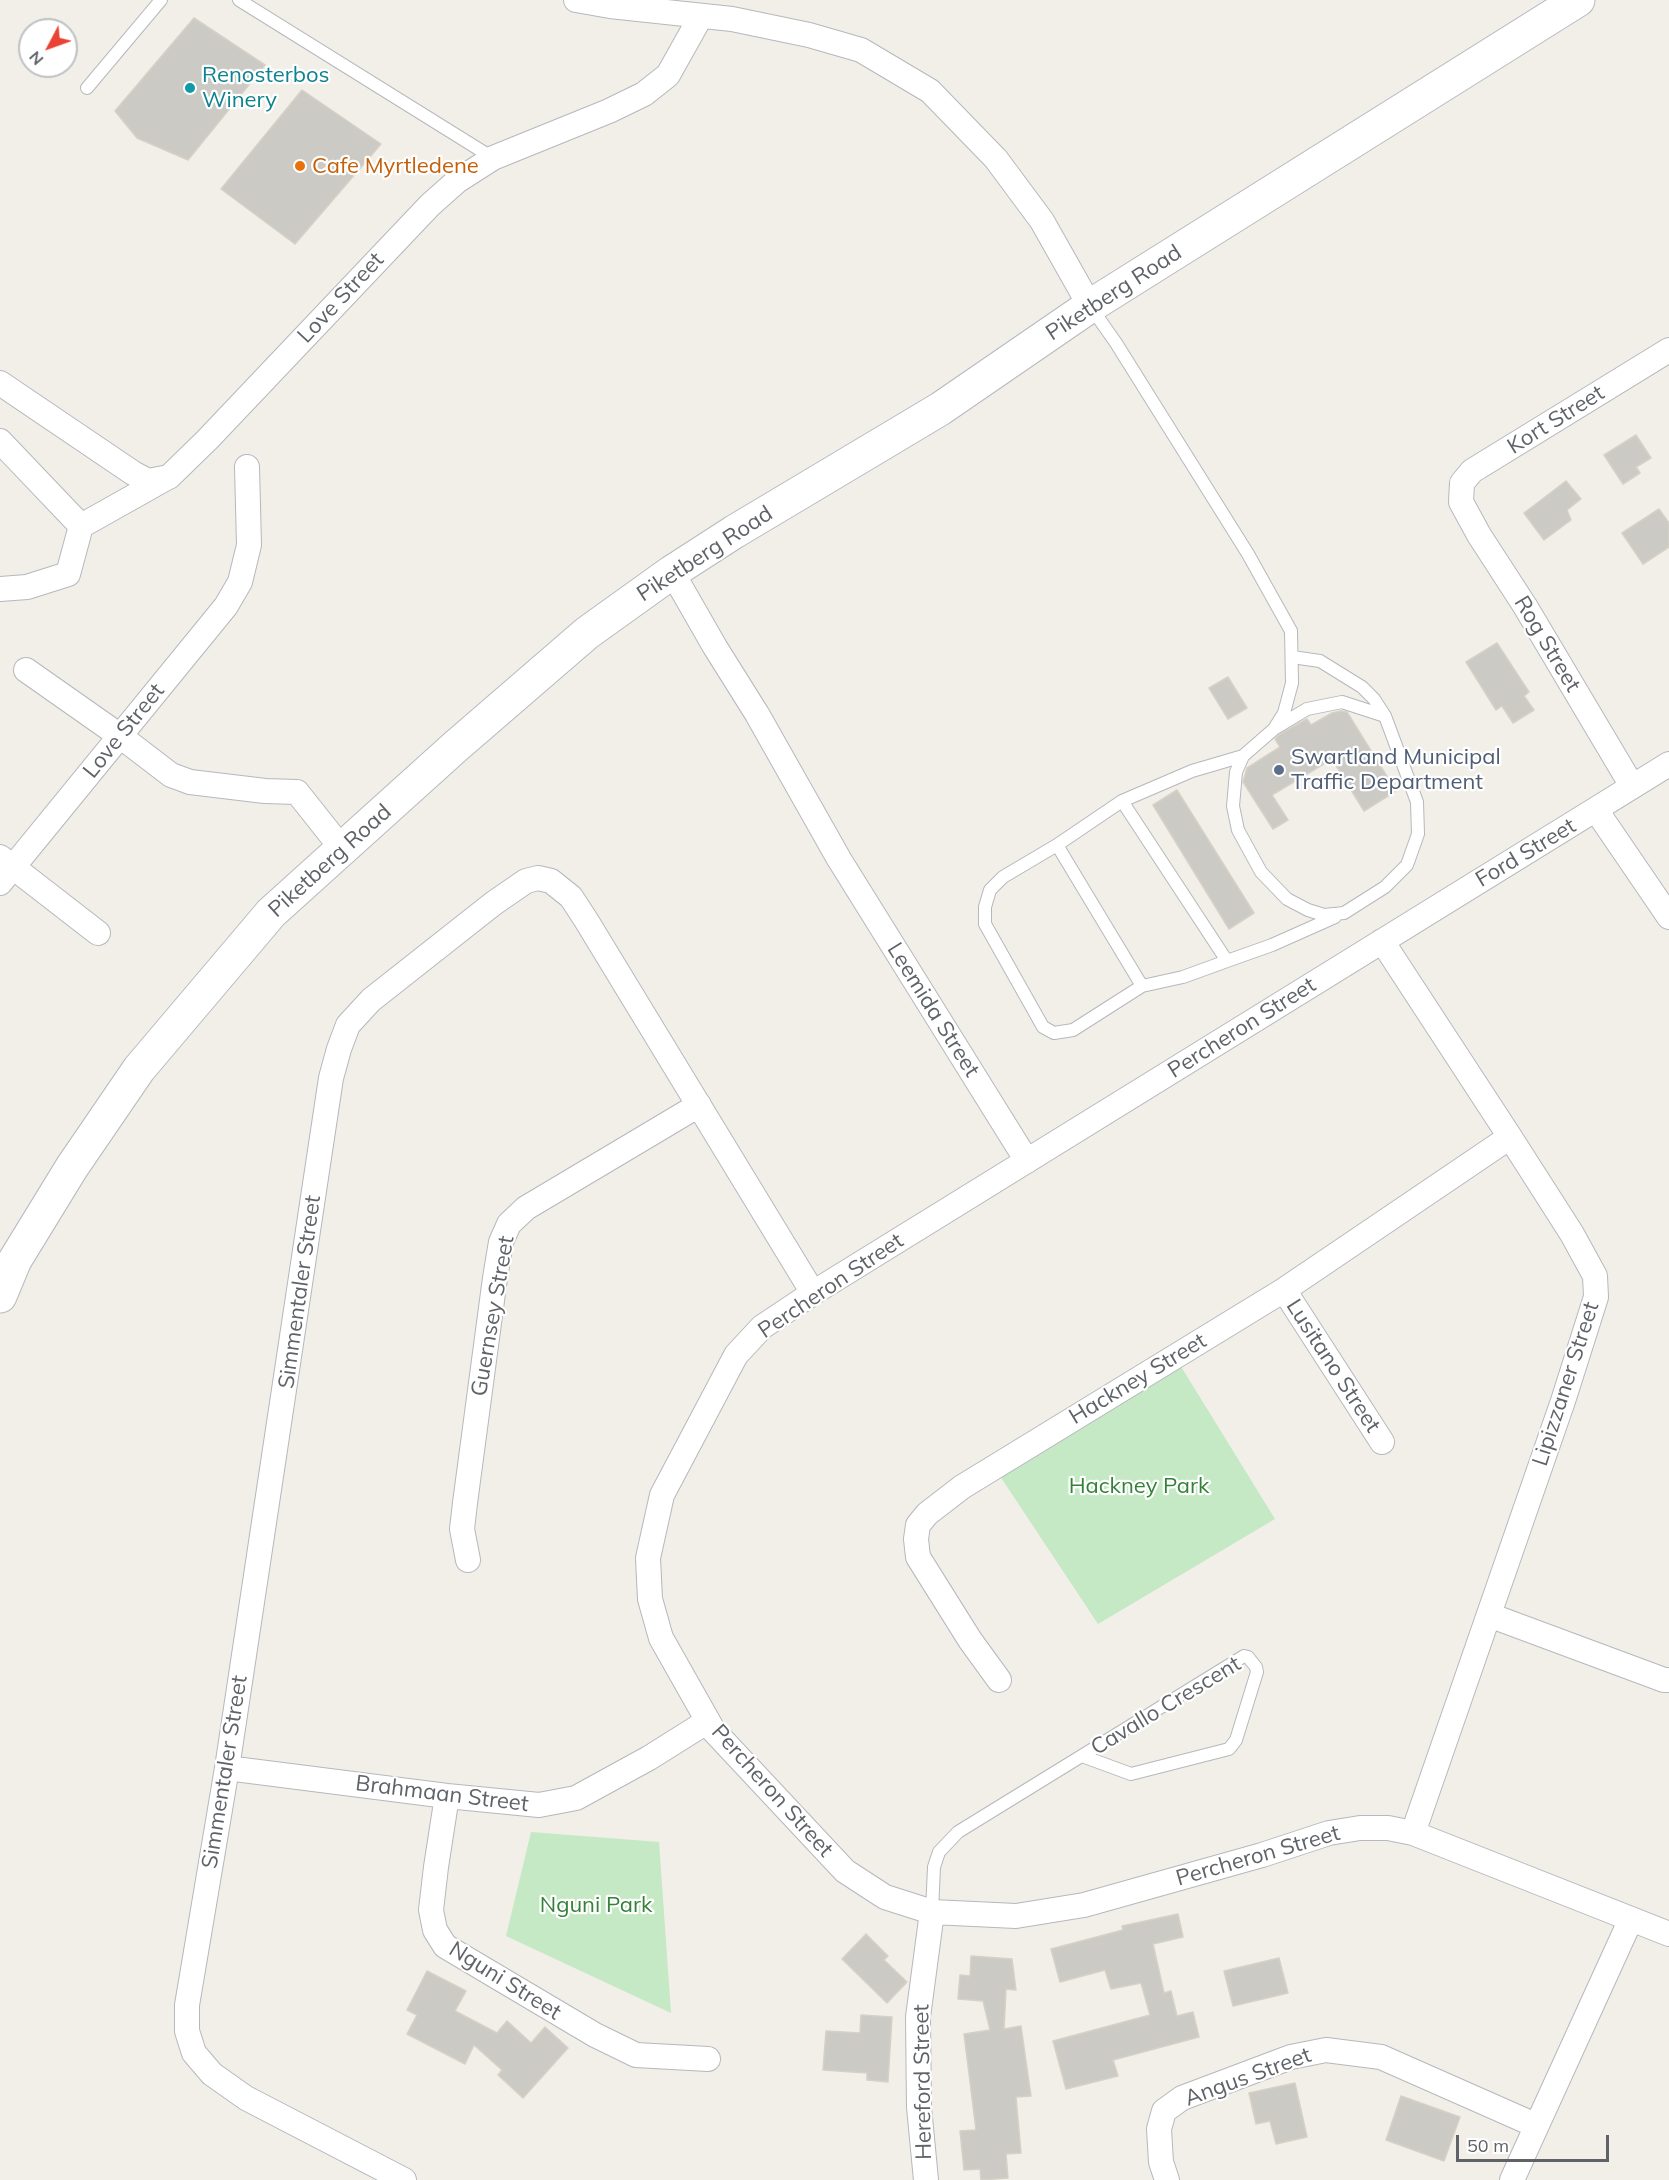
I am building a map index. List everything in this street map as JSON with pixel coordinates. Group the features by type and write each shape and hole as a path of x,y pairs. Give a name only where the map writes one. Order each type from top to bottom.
{"street":[{"path":"576,0 732,19 809,35 861,50 930,91 996,159 1042,221 1090,306"},
{"name":"Piketberg Road","path":"0,1296 15,1260 72,1167 139,1069 271,913 455,747 587,633 672,572 734,532 940,409 1090,306 1578,0"},
{"name":"Love Street","path":"81,526 170,476 207,440 430,204 457,181 493,158 609,111 644,94 668,75 701,16"},
{"name":"Kort Street","path":"1461,502 1462,483 1472,471 1669,350"},
{"path":"0,383 133,473 148,480 159,480 170,476"},
{"path":"0,441 81,526 68,574 27,587 0,589"},
{"name":"Love Street","path":"4,870 120,736 226,606 240,582 249,545 247,467"},
{"name":"Rog Street","path":"1461,502 1632,786"},
{"name":"Leemida Street","path":"672,572 715,647 758,714 839,859 1028,1161"},
{"path":"26,670 171,775 190,782 265,791 297,792 343,850"},
{"name":"Ford Street","path":"1382,941 1669,764"},
{"path":"1596,810 1669,917"},
{"path":"4,870 98,933"},
{"name":"Simmentaler Street","path":"404,2180 246,2098 212,2074 194,2053 188,2031 188,2005 227,1768 331,1078 348,1025 371,1000 494,903 526,881 538,878 551,881 571,897 813,1293"},
{"name":"Lipizzaner Street","path":"1382,941 1572,1234 1595,1276 1596,1297 1563,1401 1413,1833"},
{"name":"Percheron Street","path":"1382,941 813,1293 762,1327 736,1355 662,1495 648,1558 650,1599 661,1638 713,1730 845,1871 885,1897 932,1912 1016,1916 1084,1905 1262,1855 1329,1833 1360,1828 1388,1828 1413,1833 1669,1934"},
{"name":"Guernsey Street","path":"468,1560 462,1529 465,1503 495,1278 501,1242 509,1224 526,1208 699,1105"},
{"name":"Hackney Street","path":"999,1680 970,1640 918,1557 916,1539 918,1525 927,1514 962,1487 1284,1290 1510,1137"},
{"name":"Lusitano Street","path":"1284,1290 1382,1442"},
{"path":"1488,1615 1669,1680"},
{"name":"Brahmaan Street","path":"227,1768 447,1796 539,1805 576,1798 618,1776 708,1721"},
{"name":"Nguni Street","path":"447,1796 432,1910 435,1930 445,1946 595,2035 636,2055 708,2059"},
{"name":"Hereford Street","path":"926,2180 919,2107 918,2017 932,1912"},
{"path":"1512,2180 1535,2125 1631,1920"},
{"name":"Angus Street","path":"1167,2180 1161,2163 1159,2128 1164,2111 1182,2098 1291,2057 1326,2050 1381,2057 1535,2125"}],"lane":[{"path":"87,88 161,0"},
{"path":"238,0 493,158"},
{"path":"1090,306 1116,343 1248,554 1292,631 1292,683 1284,713 1274,729"},
{"path":"1243,756 1192,771 1122,801 1057,845 1003,877 990,890 985,907 985,924 1043,1027 1054,1033 1073,1030 1142,986 1183,977 1227,962 1344,913 1385,887 1407,865 1416,842 1419,818 1415,793 1385,716 1362,687 1343,674 1320,661 1292,657"},
{"path":"1344,913 1324,915 1308,910 1287,898 1261,872 1238,830 1233,806 1233,785 1238,764 1243,756 1274,729 1307,709 1342,702 1385,716"},
{"path":"1122,801 1227,962"},
{"path":"1057,845 1142,986"},
{"name":"Cavallo Crescent","path":"932,1912 934,1867 939,1852 958,1832 1244,1656 1248,1657 1256,1667 1257,1672 1236,1740 1229,1749 1131,1774 1082,1756"}],"green space":[{"name":"Hackney Park","path":"1172,1352 1275,1519 1098,1624 990,1461"},
{"name":"Nguni Park","path":"531,1832 659,1842 671,2013 506,1936"}],"building":[{"name":"Renosterbos Winery","path":"194,18 265,65 188,160 137,138 115,111"},
{"name":"Cafe Myrtledene","path":"302,90 381,144 295,244 221,189"},
{"path":"1636,435 1651,458 1636,467 1640,473 1623,484 1604,455"},
{"path":"1566,481 1581,499 1567,510 1571,520 1544,540 1524,513"},
{"path":"1659,509 1669,523 1669,547 1643,564 1622,533"},
{"path":"1497,643 1529,692 1524,696 1534,710 1513,723 1502,706 1496,710 1466,662"},
{"path":"1228,677 1247,708 1228,719 1209,688"},
{"path":"1347,712 1396,791 1364,811 1332,759 1272,795 1288,820 1273,829 1243,782 1247,768 1280,747 1275,739 1280,734 1307,719 1311,725 1332,713"},
{"path":"1177,790 1254,913 1229,929 1153,805"},
{"path":"1178,1914 1183,1937 1153,1944 1164,1993 1171,1991 1177,2016 1193,2012 1199,2037 1113,2060 1118,2076 1066,2089 1053,2041 1150,2015 1141,1983 1111,1989 1105,1970 1060,1982 1051,1949 1123,1930 1122,1926"},
{"path":"866,1934 888,1956 884,1960 907,1982 887,2003 842,1959"},
{"path":"971,1956 1012,1959 1016,1990 1006,1989 1004,2029 1021,2026 1031,2096 1016,2097 1021,2153 1006,2154 1008,2178 981,2180 980,2169 964,2170 960,2131 976,2130 964,2034 990,2030 983,2001 958,1999 960,1975 970,1976"},
{"path":"1279,1958 1288,1993 1233,2006 1224,1971"},
{"path":"427,1971 466,1991 455,2011 497,2033 507,2021 531,2043 545,2027 568,2048 523,2098 498,2075 502,2070 474,2045 465,2064 407,2034 417,2015 407,2010"},
{"path":"861,2015 892,2017 888,2082 867,2080 867,2073 823,2070 826,2031 860,2033"},
{"path":"1295,2083 1307,2137 1276,2144 1270,2121 1256,2124 1249,2093"},
{"path":"1401,2096 1460,2117 1444,2161 1386,2140"}],"place":[{"name":"Renosterbos Winery","path":"190,88"},
{"name":"Cafe Myrtledene","path":"300,166"},
{"name":"Swartland Municipal Traffic Department","path":"1279,770"}]}
